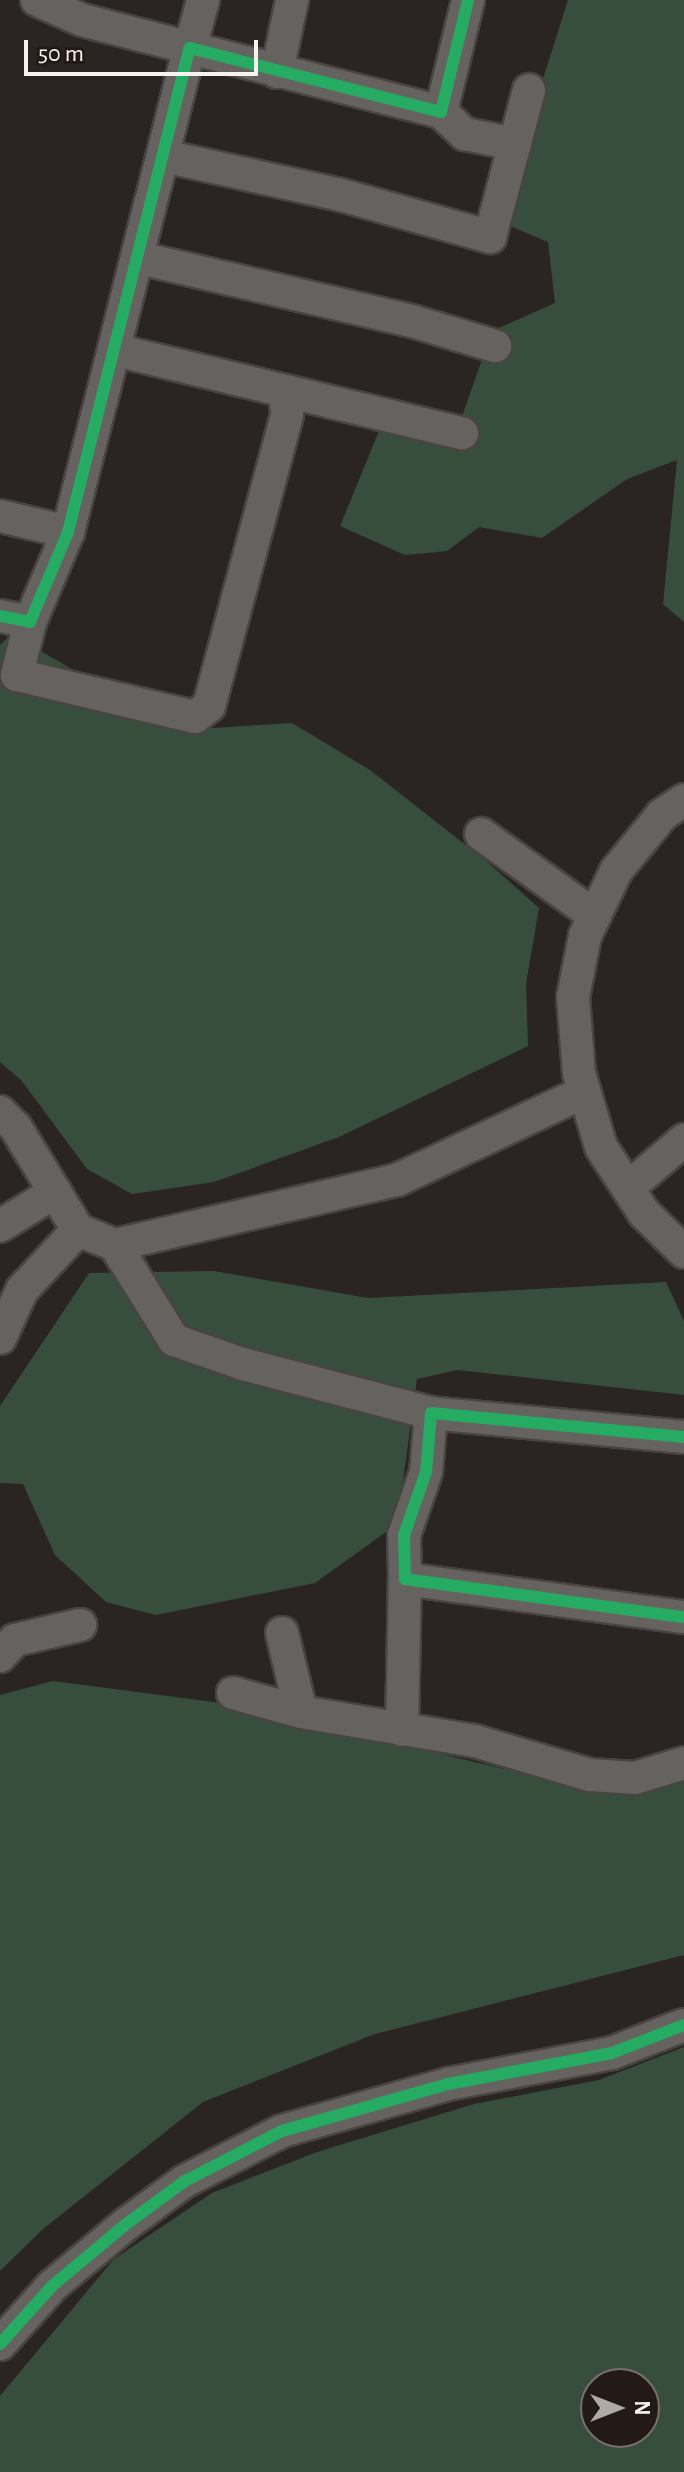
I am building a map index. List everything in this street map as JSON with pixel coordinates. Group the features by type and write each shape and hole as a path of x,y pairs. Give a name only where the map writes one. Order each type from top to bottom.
{"street":[{"path":"37,0 82,20 441,112 465,134 515,144"},
{"path":"203,0 68,532 15,619 17,675 195,717 209,706 287,414 285,391"},
{"path":"277,72 292,0"},
{"path":"441,112 468,0"},
{"path":"164,156 341,195 490,237 529,90"},
{"path":"139,258 412,321 495,346"},
{"path":"115,350 462,433"},
{"path":"0,516 68,532"},
{"path":"684,800 662,815 616,871 585,936 573,997 584,1092 601,1147 628,1188 684,1252"},
{"path":"481,834 595,916"},
{"path":"0,1112 78,1230 115,1245 397,1180 584,1092"},
{"path":"628,1188 684,1140"},
{"path":"0,1226 55,1192"},
{"path":"0,1338 11,1294 78,1230"},
{"path":"115,1245 174,1340 243,1364 431,1413 684,1437"},
{"path":"402,1730 404,1535 426,1472 431,1413"},
{"path":"405,1579 684,1617"},
{"path":"5,1639 80,1625"},
{"path":"282,1633 301,1712"},
{"path":"233,1693 301,1712 475,1741 590,1775 635,1778 684,1763"},
{"path":"0,2344 52,2286 125,2225 185,2181 282,2131 448,2084 612,2053 684,2025"}],"green space":[{"path":"568,0 684,0 684,622 663,604 677,460 627,479 542,538 479,527 447,551 405,555 340,526 386,414 460,422 492,331 555,303 548,242 498,221"},
{"path":"11,634 136,706 197,729 292,723 370,770 486,861 539,908 526,984 528,1046 339,1137 214,1182 132,1194 87,1169 21,1080 0,1062 0,645"},
{"path":"214,1271 368,1298 666,1282 684,1321 684,1395 457,1370 417,1379 397,1524 315,1583 156,1615 106,1602 55,1555 23,1484 0,1483 0,1406 89,1273"},
{"path":"53,1681 229,1704 581,1787 684,1775 684,1955 375,2034 203,2102 43,2229 0,2271 0,1695"},
{"path":"684,2047 684,2472 0,2472 0,2396 114,2259 212,2193 317,2152 474,2104 599,2080"}],"cycle path":[{"path":"0,616 30,622 68,532 190,48 441,112 468,0"},
{"path":"684,1437 431,1413 426,1472 404,1535 405,1579 684,1617"},
{"path":"0,2344 52,2286 125,2225 185,2181 282,2131 448,2084 612,2053 684,2025"}]}
